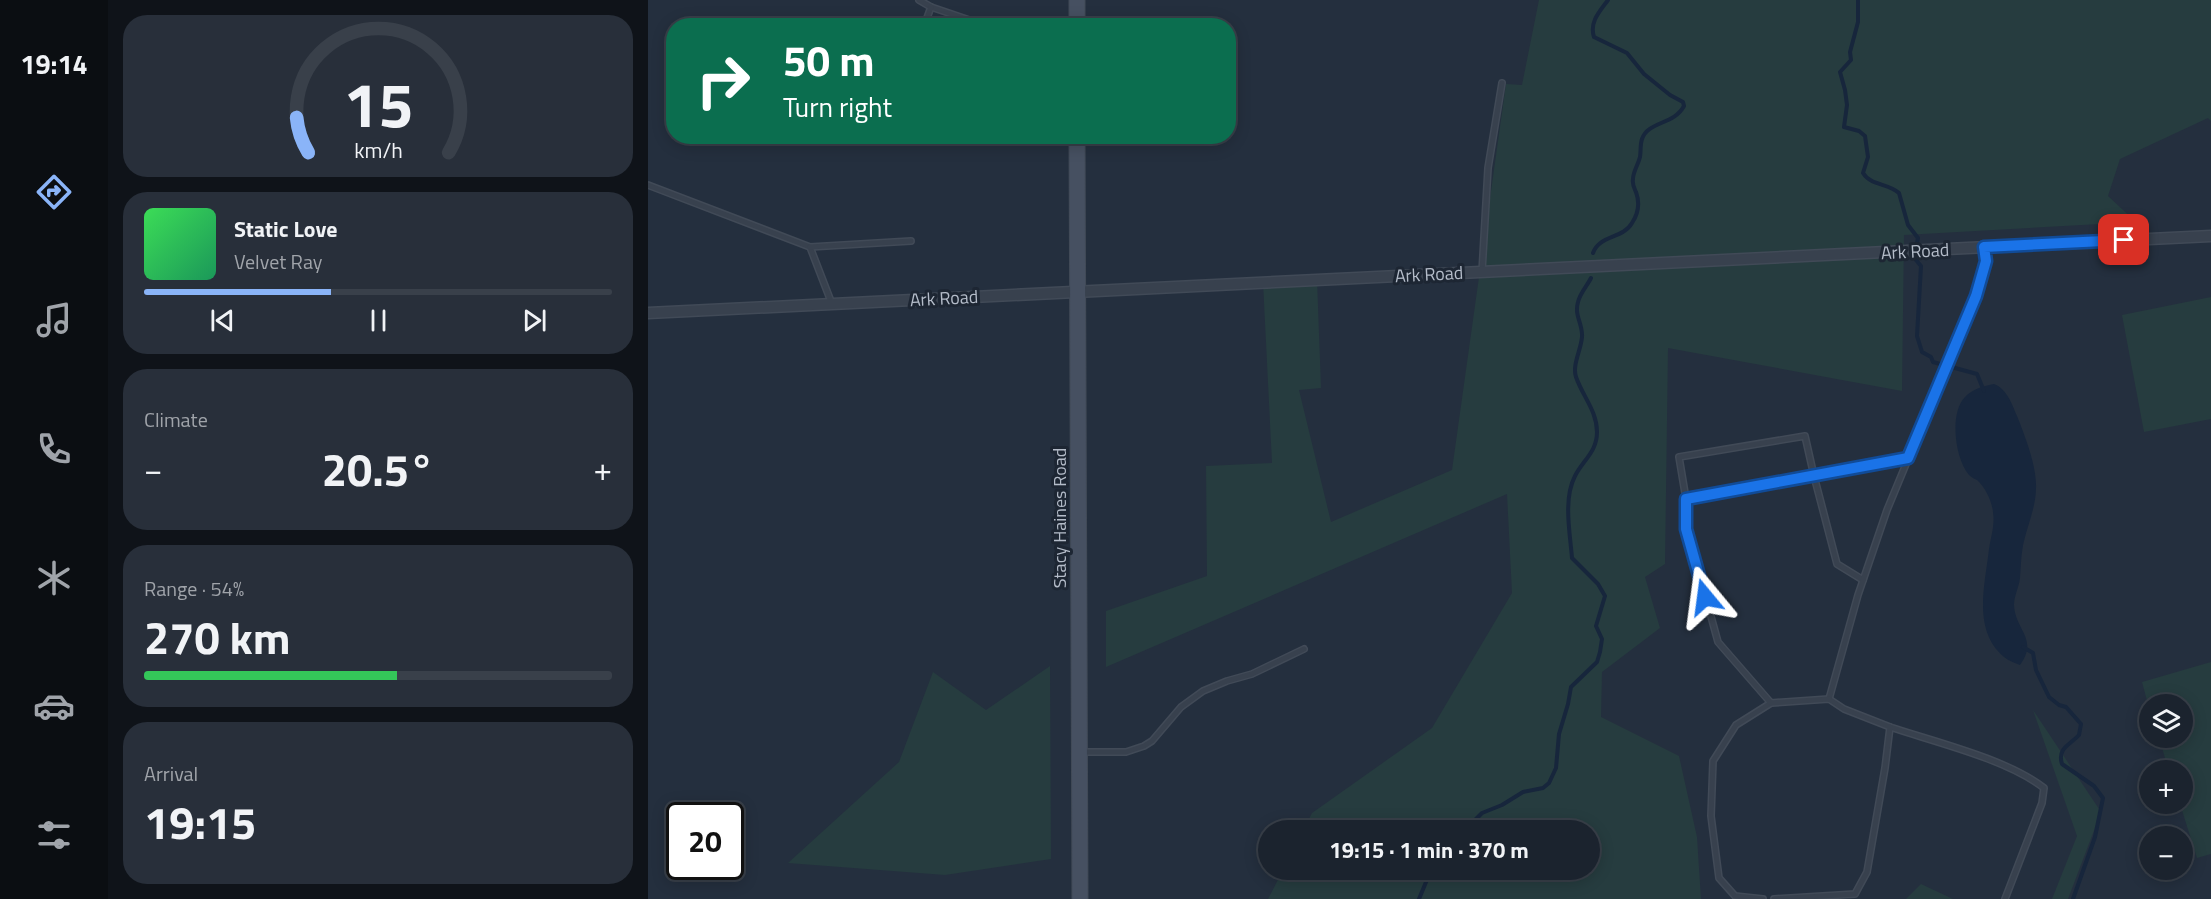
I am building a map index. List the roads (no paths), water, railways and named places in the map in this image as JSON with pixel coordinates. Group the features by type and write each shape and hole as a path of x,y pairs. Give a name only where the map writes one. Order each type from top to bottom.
{"street":[{"path":"1077,0 1077,18"},
{"name":"Stacy Haines Road","path":"1077,144 1080,899"},
{"name":"Ark Road","path":"648,313 2211,236"}],"lane":[{"path":"919,0 931,7 963,18"},
{"path":"927,18 931,7"},
{"path":"1482,272 1488,168 1502,83"},
{"path":"648,185 810,247 911,241"},
{"path":"810,247 832,304"},
{"path":"1829,699 1863,580 1887,510 1976,296 1986,261 1984,247"},
{"path":"1771,703 1718,642 1686,529 1686,499 1679,456 1805,436 1836,564 1863,580"},
{"path":"1686,499 1908,458"},
{"path":"1080,752 1126,752 1143,746 1152,741 1181,707 1203,692 1227,681 1252,674 1304,649"},
{"path":"1763,899 1735,896 1719,878 1711,816 1713,761 1736,725 1771,703 1829,699 1844,709 1890,727 1984,758 2035,781 2044,788 2042,803 2005,899"},
{"path":"1774,899 1856,894 1868,872 1890,727"}],"water":[{"path":"1994,384 2006,393 2013,407 2030,452 2036,480 2035,501 2023,546 2020,578 2014,602 2015,614 2027,641 2025,656 2020,665 2004,657 1994,646 1988,634 1983,606 1993,526 1992,508 1983,486 1964,468 1957,448 1956,424 1960,404 1968,394"}],"waterway":[{"path":"1593,253 1600,243 1628,228 1636,216 1638,200 1633,185 1633,176 1645,133 1674,117 1684,106 1683,102 1670,95 1644,74 1627,53 1594,37 1594,22 1608,0"},
{"path":"1858,0 1858,22 1850,52 1851,60 1840,72 1847,105 1844,127 1859,131 1865,136 1868,157 1863,173 1870,180 1899,193 1908,225 1918,238 1917,243"},
{"path":"1916,260 1921,266 1917,336 1922,352 1931,357 1933,362 1977,374 1984,391"},
{"path":"1475,820 1482,813 1502,805 1523,792 1543,788 1549,783 1556,768 1559,734 1571,687 1597,662 1600,652 1602,639 1596,626 1605,596 1598,584 1572,558 1568,516 1571,485 1595,445 1597,432 1595,417 1575,372 1582,337 1577,307 1580,296 1591,278"},
{"path":"2023,647 2033,653 2036,670 2049,697 2059,705 2066,707 2081,724 2079,735 2065,747 2061,754 2062,764 2094,786 2103,798 2095,837 2073,899"},
{"path":"1419,899 1427,880"}]}
